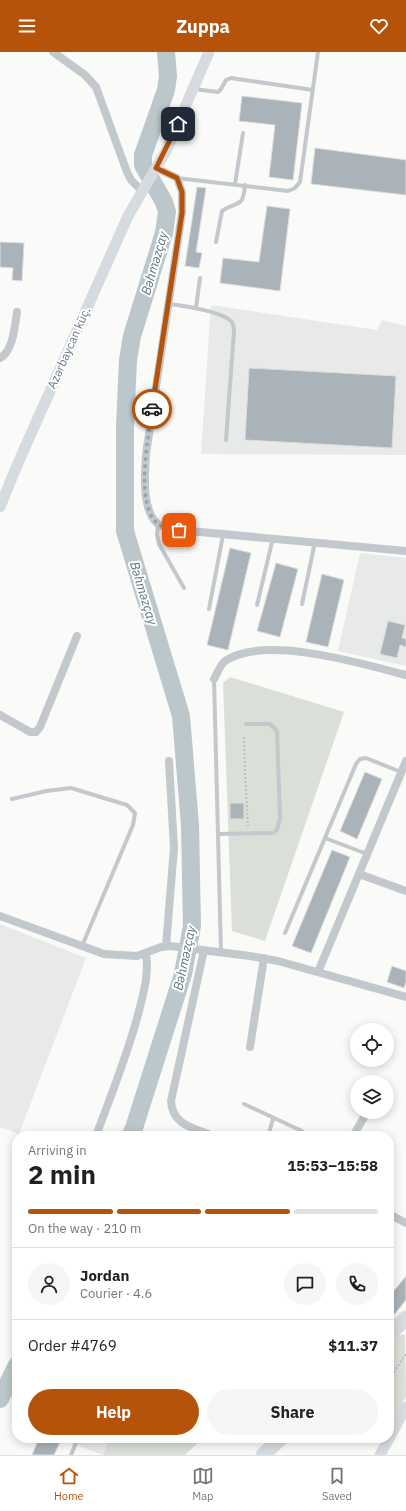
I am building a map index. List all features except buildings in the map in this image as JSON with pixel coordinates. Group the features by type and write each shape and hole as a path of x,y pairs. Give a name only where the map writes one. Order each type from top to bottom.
{"highway":[{"path":"394,1330 406,1318"},
{"path":"263,1455 276,1443"}],"main road":[{"path":"156,168 173,136 209,52"},
{"name":"Azərbaycan küç.","path":"0,507 21,456 125,223 156,168"},
{"path":"394,1429 406,1407"},
{"path":"380,1455 386,1443"}],"street":[{"path":"53,52 84,75 96,88 127,172 131,180 142,191"},
{"path":"156,168 177,178 182,192 182,213 146,454 145,491 150,513 158,524 179,530 406,551"},
{"path":"0,358 4,356 10,347 18,312"},
{"path":"0,715 30,732 36,732 40,727 77,636"},
{"path":"214,679 224,662 251,651 277,650 316,654 406,675"},
{"path":"168,946 174,848 169,761"},
{"path":"318,972 406,761"},
{"path":"358,874 406,891"},
{"path":"0,916 104,954 137,956 168,946 264,958 406,997"},
{"path":"198,1131 181,1123 175,1118 171,1101 202,950"},
{"path":"98,1131 133,1036 146,981 148,967 146,954"},
{"path":"250,1047 264,958"},
{"path":"356,1131 363,1119"},
{"path":"394,1217 406,1223"}],"lane":[{"path":"177,178 288,190 295,188 300,182 318,52"},
{"path":"194,89 218,92 226,80 231,78 313,90"},
{"path":"235,184 243,133"},
{"path":"216,242 222,211 228,207 241,203 244,197 245,185"},
{"path":"196,308 200,278"},
{"path":"168,304 211,312 228,318 233,324 234,331 226,440"},
{"path":"158,524 157,535 159,544 184,588"},
{"path":"208,609 223,535"},
{"path":"257,605 273,538"},
{"path":"302,604 315,542"},
{"path":"214,679 220,952"},
{"path":"218,834 273,833 277,830 280,818 277,731 270,724 246,724"},
{"path":"285,933 356,764 360,759 366,758 402,772"},
{"path":"12,799 46,791 71,788 126,805 135,813 133,826 82,947"},
{"path":"325,838 367,854"},
{"path":"244,1104 273,1119 302,1131"},
{"path":"269,1131 273,1119"},
{"path":"71,1455 76,1443"}],"path":[{"path":"244,737 244,773 249,834"},
{"path":"394,1372 406,1354"}],"shaded area":[{"path":"211,305 377,330 382,320 406,326 406,455 201,454"},
{"path":"360,553 406,558 406,666 338,651"},
{"path":"230,677 344,712 265,941 232,931 223,683"},
{"path":"0,924 86,958 20,1131 12,1131 0,1127"},
{"path":"405,1334 406,1396 394,1420 394,1341 398,1336"},
{"path":"72,1443 108,1443 103,1455"},
{"path":"108,1443 198,1443 185,1455 103,1455"}],"waterway":[{"name":"Bəhməzçay","path":"132,1131 183,974 192,926 190,825 181,716 125,531 125,427 128,360 132,336 164,233 167,212 164,202 143,165 143,155 166,90 168,76 166,52"},
{"name":"Bəhməzçay","path":"0,1399 12,1375"}],"way so far":[{"path":"152,409 146,454 145,491 147,504 150,513 158,524 179,530"}],"route":[{"path":"152,409 182,213 182,192 177,178 156,168 166,151 178,124"}]}
